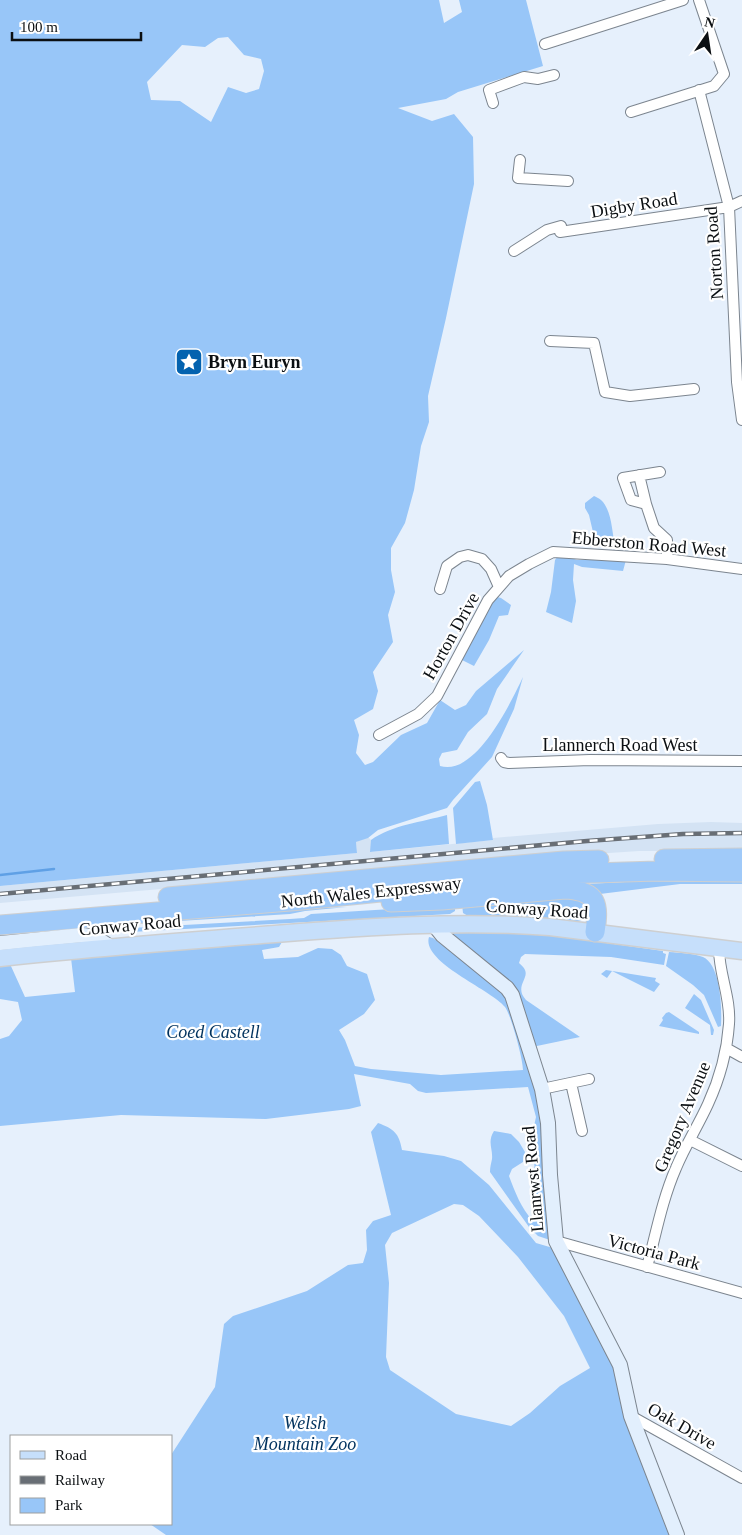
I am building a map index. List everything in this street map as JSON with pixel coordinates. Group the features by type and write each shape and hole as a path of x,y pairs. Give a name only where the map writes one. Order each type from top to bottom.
{"highway":[{"name":"North Wales Expressway","path":"0,912 564,861 742,858"},
{"name":"North Wales Expressway","path":"0,925 302,900 560,874 657,871 742,872"},
{"path":"302,900 373,902 442,900 565,889 578,890 593,898 597,907 598,914 595,932"}],"main road":[{"name":"Conway Road","path":"0,958 110,946 318,931 434,925 524,925 595,932 742,952"}],"street":[{"path":"544,44 683,0"},
{"path":"631,112 714,86 724,74 699,0"},
{"path":"493,103 490,90 524,77 538,79 554,75"},
{"name":"Norton Road","path":"699,90 730,207 737,382 742,420"},
{"path":"520,160 518,178 568,182"},
{"name":"Digby Road","path":"514,251 547,230 730,207 742,201"},
{"path":"550,341 594,343 605,392 630,396 694,390"},
{"path":"646,504 631,500 623,478 660,472"},
{"path":"639,475 654,528 667,540 666,559"},
{"name":"Ebberston Road West","path":"552,552 666,559 742,569"},
{"name":"Horton Drive","path":"379,735 418,714 437,696 488,600 516,572 552,552"},
{"path":"440,589 447,566 460,557 468,555 482,559 491,569 499,587"},
{"name":"Llannerch Road West","path":"501,758 504,762 509,763 590,760 742,761"},
{"name":"Llanrwst Road","path":"434,925 442,935 510,991 542,1089 548,1122 556,1242 620,1365 631,1416 677,1535"},
{"path":"0,943 82,935 95,937 110,946"},
{"name":"Gregory Avenue","path":"647,1267 666,1196 676,1169 716,1084 726,1048 729,1003 718,949"},
{"path":"726,1048 742,1057"},
{"path":"542,1089 588,1079"},
{"path":"571,1083 582,1131"},
{"path":"690,1140 742,1166"},
{"name":"Victoria Park","path":"556,1242 742,1293"},
{"name":"Oak Drive","path":"631,1416 742,1478"}],"shaded area":[{"path":"742,823 742,851 639,851 447,864 0,903 0,886 357,853 356,842 368,837 371,840 371,852 493,840 493,838 658,824"}],"green space":[{"path":"0,0 439,0 444,23 462,12 459,0 526,0 543,66 458,92 446,99 398,108 432,121 454,114 473,137 474,184 428,396 429,422 421,446 414,490 405,523 391,548 391,570 395,592 388,615 393,642 373,672 378,691 373,709 354,720 359,735 356,753 365,765 373,762 401,735 427,723 440,700 455,710 466,705 476,691 524,650 497,689 487,714 468,732 457,750 442,753 439,759 440,766 453,766 466,760 479,749 501,719 523,677 514,709 492,757 447,808 378,830 368,838 356,842 357,853 0,886","holes":["228,37 244,55 261,59 264,71 259,89 246,93 228,87 211,122 180,101 151,100 147,82 182,45 205,47 218,38"]},
{"path":"594,496 605,504 611,522 615,546 596,545 589,515 585,508 585,503"},
{"path":"558,556 577,560 626,560 623,571 582,567 574,564 573,580 576,601 572,623 546,612 551,592 555,560"},
{"path":"494,596 501,598 511,605 508,615 499,616 489,640 474,666 460,659"},
{"path":"480,781 487,805 493,840 456,844 453,808 475,782"},
{"path":"447,815 449,844 370,852 371,840 379,835 408,824"},
{"path":"644,881 742,882 742,884 680,884 600,894 586,884"},
{"path":"569,893 587,900 588,921 586,919 577,921 522,916 468,916 463,913 462,904"},
{"path":"455,905 455,911 450,914 131,932 113,929 290,919 304,918 311,914"},
{"path":"347,907 290,914 114,925 106,928 88,926 256,911"},
{"path":"522,931 663,951 666,954 664,965 611,957 525,954 521,957 519,963 526,973 521,991 526,1000 580,1037 532,1047 516,994 452,935 454,933"},
{"name":"Coed Castell","path":"429,937 433,938 507,996 540,1099 550,1240 538,1236 529,1227 490,1172 492,1159 491,1138 494,1131 511,1134 525,1152 523,1162 512,1169 509,1176 525,1211 533,1221 537,1220 541,1212 536,1201 534,1157 528,1134 534,1126 536,1117 528,1087 426,1093 418,1091 410,1084 354,1074 361,1106 349,1109 266,1119 121,1115 0,1126 0,1039 9,1036 22,1020 18,1002 0,999 0,966 10,964 25,997 75,992 71,958 282,942 279,947 262,950 264,959 298,957 318,948 332,949 341,955 347,966 367,974 375,1000 364,1014 339,1030 355,1066 441,1075 523,1070 516,1037 505,1007 487,992 446,966 429,946"},
{"path":"669,952 703,957 714,969 719,988 721,1026 718,1027 704,995 666,966"},
{"path":"606,970 656,978 655,981 660,984 654,992 612,971 607,978 601,974"},
{"path":"694,994 701,1000 714,1030 713,1035 711,1035 710,1025 685,1008"},
{"path":"669,1012 699,1032 699,1034 659,1026 663,1020 662,1018"},
{"name":"Welsh Mountain Zoo","path":"378,1123 395,1132 402,1150 444,1156 461,1161 489,1185 536,1243 553,1248 614,1362 677,1535 166,1535 151,1525 172,1525 172,1453 215,1387 224,1324 233,1316 307,1291 348,1265 363,1263 367,1250 366,1230 373,1221 391,1215 371,1132","holes":["454,1204 463,1205 479,1216 518,1257 564,1316 590,1368 560,1386 530,1413 511,1426 456,1414 390,1370 386,1357 389,1283 385,1245 392,1233"]}],"waterway":[{"path":"0,875 54,869"}],"railway":[{"path":"0,894 587,841 683,834 742,833"}],"place":[{"name":"Bryn Euryn","path":"189,362"}]}
